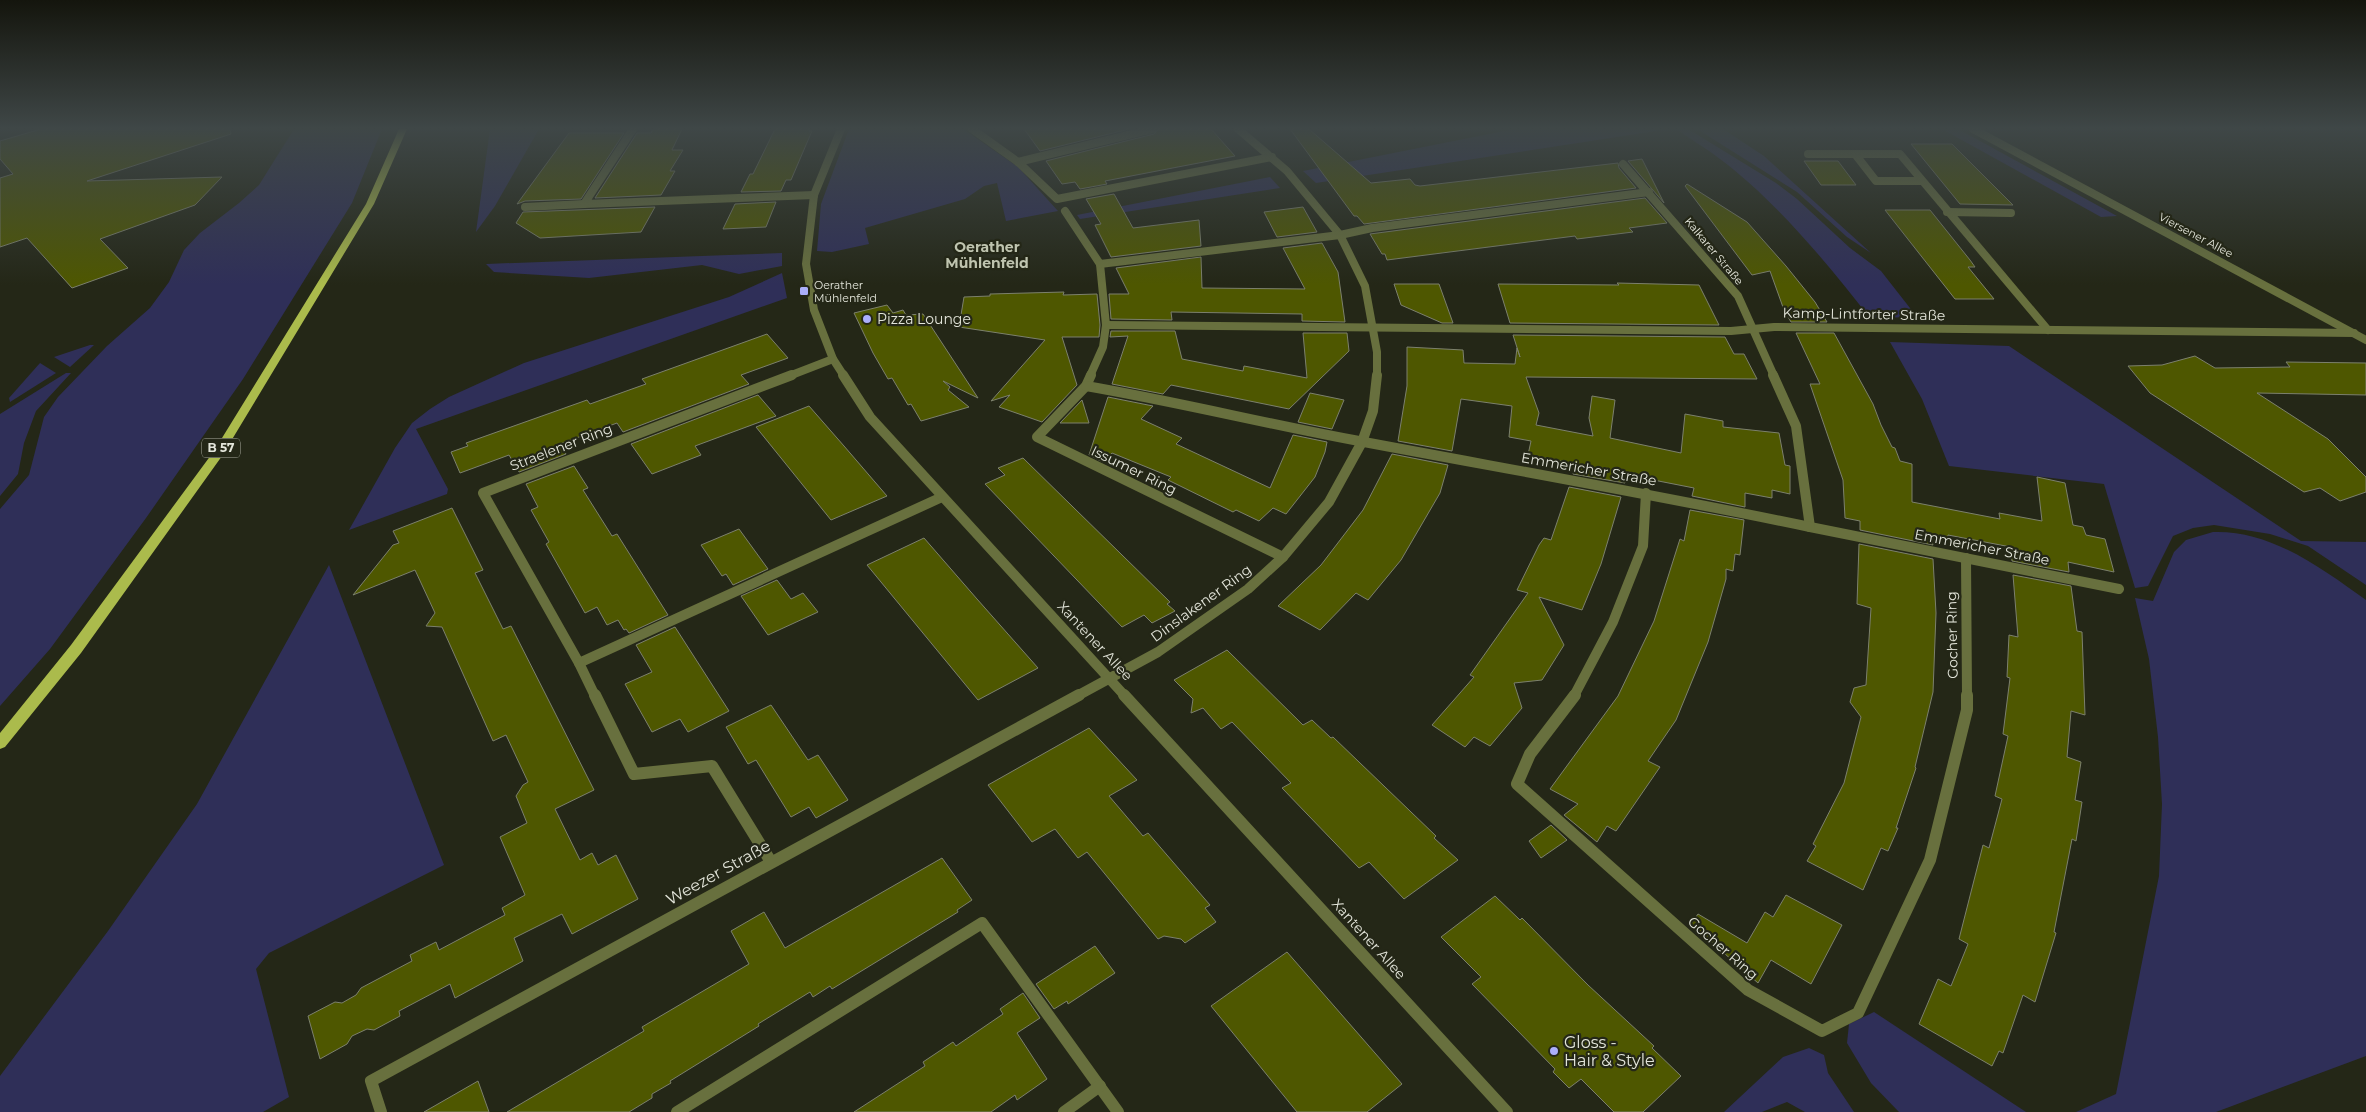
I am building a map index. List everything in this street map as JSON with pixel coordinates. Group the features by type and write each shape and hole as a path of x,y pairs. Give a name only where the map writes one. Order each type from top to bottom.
{"main road":[{"name":"B 57","path":"0,743 76,649 218,453 326,279 370,204 380,181"}],"street":[{"path":"584,204 599,181"},
{"name":"Xantener Allee","path":"820,181 814,195 806,264 814,310 833,359 870,417 942,498 1507,1112"},
{"path":"1037,181 1056,199 1149,181"},
{"name":"Dinslakener Ring","path":"1109,678 1158,652 1207,619 1248,589 1283,557 1330,502 1362,442 1373,411 1377,380 1373,327 1365,286 1340,235 1295,181"},
{"name":"Kalkarer Straße","path":"1638,181 1738,296 1754,329"},
{"path":"1876,181 1922,181 2048,330"},
{"name":"Viersener Allee","path":"2070,181 2366,340"},
{"path":"1100,264 1340,235 1372,228 1649,192"},
{"path":"525,207 814,195"},
{"name":"Issumer Ring","path":"1066,212 1100,264 1106,325 1103,346 1086,386 1037,437 1283,557"},
{"path":"1947,212 2011,213"},
{"path":"1106,325 1373,327"},
{"name":"Kamp-Lintforter Straße","path":"1373,327 1431,329 1754,329 1784,327 2354,333"},
{"path":"1754,329 1796,426 1810,527"},
{"name":"Straelener Ring","path":"772,862 712,766 634,774 579,663 483,493 833,359"},
{"path":"1086,386 1168,400 1362,442"},
{"name":"Emmericher Straße","path":"1362,442 1646,493 2119,589"},
{"name":"Gocher Ring","path":"1646,493 1643,546 1613,622 1575,696 1530,754 1517,784 1748,990 1822,1031 1858,1013 1930,860 1967,710 1966,558"},
{"path":"579,663 942,498"},
{"name":"Weezer Straße","path":"381,1112 371,1081 1109,678"},
{"path":"677,1112 982,923 1118,1112"},
{"path":"1064,1112 1100,1086"}],"shaded area":[{"path":"262,181 361,181 352,203 243,379 146,518 50,649 0,706 0,509 29,475 44,417 58,397 107,346 150,308 169,282 184,250 200,233"},
{"path":"483,181 509,181 495,206 476,232"},
{"path":"830,181 1031,181 1058,211 1006,221 997,183 984,186 965,199 865,228 869,244 832,252 817,251 821,204"},
{"path":"1250,181 1274,181 1280,188 1080,219 1077,215"},
{"path":"1314,181 1330,181 1316,183"},
{"path":"1747,181 1773,181 1797,199 1850,248 1881,271 1917,317 1870,318 1819,255"},
{"path":"1779,181 1791,181 1871,253 1847,237 1797,192"},
{"path":"2036,181 2053,181 2117,216 2101,217"},
{"path":"782,253 782,266 739,274 702,265 589,278 494,272 486,264"},
{"path":"782,273 787,298 416,429 448,489 447,494 349,530 395,448 412,423 449,397 524,363 729,297"},
{"path":"1890,342 2009,346 2301,541 2366,542 2366,585 2308,546 2270,534 2214,525 2193,528 2173,536 2148,586 2135,588 2104,484 1949,466 1922,399"},
{"path":"94,345 70,367 54,357"},
{"path":"40,363 56,373 10,402 9,398"},
{"path":"66,373 71,373 36,411 24,443 18,474 0,496 0,414"},
{"path":"2213,532 2255,537 2275,544 2313,564 2366,600 2366,1056 2216,1112 2076,1112 2116,1094 2159,876 2162,804 2158,737 2149,659 2135,598 2153,601 2174,552 2186,540"},
{"path":"329,565 444,865 269,953 256,969 289,1097 263,1112 0,1112 0,1076 108,931 197,804"},
{"path":"1874,1012 2026,1112 1899,1112 1871,1083 1847,1043 1849,1024"},
{"path":"1809,1048 1824,1055 1828,1073 1854,1112 1805,1112 1787,1102 1762,1112 1724,1112 1783,1057"}],"building":[{"path":"0,181 218,181 195,205 100,239 128,268 72,288 27,238 0,247"},
{"path":"534,181 593,181 581,199 525,201 517,204"},
{"path":"606,181 669,181 661,195 595,198"},
{"path":"747,181 786,181 781,191 741,192"},
{"path":"1060,181 1106,181 1107,184 1080,189 1075,182 1062,184"},
{"path":"1328,181 1369,181 1371,183 1412,181 1415,185 1420,186 1464,181 1630,181 1636,188 1364,224 1357,216 1354,216"},
{"path":"1645,181 1653,181 1664,203"},
{"path":"1818,181 1853,181 1856,185 1821,185"},
{"path":"1941,181 1989,181 2013,205 1960,204"},
{"path":"1687,184 1747,222 1815,302 1827,322 1791,322 1784,310 1770,271 1752,275 1685,186"},
{"path":"1114,194 1133,228 1199,220 1201,246 1111,257 1095,225 1101,224 1086,199"},
{"path":"1645,198 1667,223 1629,228 1633,232 1577,239 1575,236 1387,260 1385,254 1382,254 1370,234"},
{"path":"776,202 766,227 723,229 735,204"},
{"path":"655,207 641,232 540,238 516,223 523,212"},
{"path":"1303,207 1317,232 1277,237 1264,212"},
{"path":"1885,210 1930,210 1970,260 1975,267 1968,267 1994,299 1955,299"},
{"path":"1322,243 1338,272 1345,322 1302,321 1302,314 1171,312 1172,320 1111,319 1109,294 1129,294 1116,268 1201,257 1202,288 1305,289 1283,248"},
{"path":"1617,283 1699,285 1719,325 1510,323 1498,284 1619,285"},
{"path":"1394,284 1439,284 1453,323 1442,323 1401,305"},
{"path":"1064,292 1063,295 1097,294 1100,325 1099,337 1062,337 1077,385 1042,422 999,407 1010,395 991,401 1045,340 959,327 964,297 990,296 990,294"},
{"path":"887,305 893,313 903,310 906,315 923,314 978,398 943,381 950,387 948,390 969,407 921,421 911,404 908,405 892,378 888,379 854,313"},
{"path":"1111,331 1175,331 1182,359 1243,371 1244,366 1307,378 1303,333 1347,333 1349,351 1289,409 1171,385 1163,394 1112,384 1128,336 1110,337"},
{"path":"1796,333 1834,333 1873,404 1881,425 1892,447 1895,448 1900,461 1912,464 1912,502 2000,519 1999,513 2042,521 2037,477 2065,483 2073,525 2083,527 2086,535 2105,539 2114,572 2068,562 2069,572 2012,561 2011,547 1948,535 1948,539 1932,536 1933,545 1860,530 1860,521 1845,518 1843,480 1810,384 1820,384"},
{"path":"767,334 788,358 741,375 749,384 623,432 617,423 560,444 566,454 519,472 509,455 460,473 451,452 468,446 466,443 587,400 590,404 646,384 642,379"},
{"path":"1513,335 1725,337 1734,354 1744,354 1757,379 1526,377 1539,413 1536,425 1593,436 1589,418 1592,396 1615,400 1610,438 1681,453 1685,414 1723,421 1723,427 1779,433 1785,465 1790,466 1790,494 1772,490 1772,498 1745,493 1745,507 1692,496 1694,488 1628,475 1625,483 1573,474 1576,464 1528,455 1531,441 1509,437 1512,406 1461,399 1452,451 1398,441 1407,386 1407,347 1463,350 1464,363 1515,364 1517,348 1520,357"},
{"path":"2195,356 2215,368 2290,367 2286,362 2366,363 2366,395 2257,393 2328,439 2366,477 2366,492 2340,501 2320,488 2304,492 2150,393 2128,366 2162,365"},
{"path":"1310,393 1344,400 1332,429 1298,422"},
{"path":"758,395 776,416 695,446 701,455 652,474 631,444"},
{"path":"1108,397 1153,406 1141,419 1182,438 1176,444 1270,488 1293,435 1327,442 1325,452 1315,477 1286,514 1273,508 1259,521 1236,510 1233,512 1168,480 1171,477 1112,453 1103,462 1089,455"},
{"path":"1082,400 1089,423 1060,423"},
{"path":"809,406 887,496 831,520 756,427"},
{"path":"1392,454 1448,465 1440,493 1401,560 1368,600 1356,593 1320,630 1278,606 1321,565 1363,510"},
{"path":"1023,458 1170,602 1167,604 1175,611 1152,623 1144,615 1122,627 985,484 1005,475 998,468"},
{"path":"574,466 588,488 583,490 612,536 617,534 668,615 629,633 626,629 624,630 618,620 607,625 597,607 585,613 546,544 549,542 531,510 538,507 526,484"},
{"path":"1569,487 1621,497 1601,564 1582,610 1539,597 1564,645 1542,680 1514,683 1522,708 1490,746 1474,737 1465,747 1432,725 1474,677 1470,675 1528,593 1517,590 1539,545 1544,538 1551,540"},
{"path":"452,508 483,570 475,573 503,629 511,626 594,790 555,809 580,860 592,853 598,865 616,855 638,899 572,934 562,914 514,938 523,961 455,998 450,984 399,1011 400,1016 374,1030 367,1029 352,1036 347,1044 320,1059 308,1016 335,1002 342,1003 356,995 361,988 412,961 410,955 436,942 439,950 505,915 502,908 525,895 500,837 527,823 516,796 523,785 528,782 506,735 493,741 442,627 426,626 435,613 415,570 353,595 393,545 399,543 393,531"},
{"path":"1690,510 1744,520 1740,555 1735,554 1733,571 1726,569 1726,579 1708,642 1676,720 1648,761 1660,767 1616,831 1607,826 1597,842 1564,815 1578,804 1550,789 1618,696 1654,621 1680,539 1684,541"},
{"path":"739,529 768,569 733,585 726,574 722,576 701,545"},
{"path":"924,538 1038,668 978,700 867,565"},
{"path":"1859,544 1933,559 1936,613 1933,692 1916,768 1896,828 1898,828 1888,851 1881,848 1863,890 1807,861 1816,846 1813,844 1844,783 1861,717 1850,702 1854,688 1866,685 1871,608 1857,604"},
{"path":"2013,575 2071,586 2077,631 2082,632 2085,715 2071,711 2067,757 2081,762 2075,800 2082,802 2076,841 2072,839 2054,932 2056,933 2035,1002 2023,995 2003,1053 1999,1051 1992,1066 1919,1024 1938,979 1951,986 1968,944 1959,939 1983,845 1989,848 2002,799 1995,796 2008,736 2003,734 2010,678 2007,677 2009,635 2018,637"},
{"path":"777,580 791,599 803,593 818,612 768,635 741,596"},
{"path":"675,627 729,711 688,732 680,719 652,732 625,684 652,672 636,645"},
{"path":"1227,650 1303,725 1312,720 1331,738 1333,737 1436,836 1434,838 1458,860 1404,899 1369,862 1359,868 1282,788 1291,783 1232,722 1221,729 1203,708 1191,713 1193,699 1174,680"},
{"path":"771,705 808,760 818,755 848,800 816,818 809,807 791,817 756,760 748,764 726,727"},
{"path":"1089,728 1137,780 1109,796 1143,836 1148,833 1210,905 1205,908 1216,922 1185,943 1181,939 1164,936 1158,939 1087,852 1078,858 1055,829 1032,842 988,785"},
{"path":"1551,825 1567,840 1541,858 1529,841"},
{"path":"942,858 972,900 957,910 958,912 832,989 830,986 813,997 810,992 670,1081 671,1083 652,1094 652,1098 629,1112 507,1112 644,1031 642,1027 749,964 731,931 764,912 785,948"},
{"path":"1786,895 1842,925 1811,984 1771,960 1758,983 1691,924 1698,914 1747,943 1765,912 1773,917"},
{"path":"1495,896 1520,920 1522,918 1588,985 1654,1046 1652,1048 1681,1076 1643,1112 1614,1112 1581,1079 1569,1088 1553,1072 1555,1069 1472,984 1481,977 1441,937"},
{"path":"1095,946 1115,973 1068,1004 1067,1001 1054,1009 1036,984"},
{"path":"1287,952 1402,1084 1367,1112 1297,1112 1211,1006"},
{"path":"1023,993 1040,1018 1017,1033 1047,1079 1017,1100 1015,1095 991,1112 854,1112 925,1066 923,1062 953,1042 956,1046 1003,1014 1000,1009"},
{"path":"478,1081 489,1112 424,1112"}],"place":[{"name":"Oerather Mühlenfeld","path":"804,291"},
{"name":"Pizza Lounge","path":"867,319"},
{"name":"Gloss - Hair & Style","path":"1554,1051"}],"district":[{"name":"Oerather Mühlenfeld","path":"987,256"}]}
